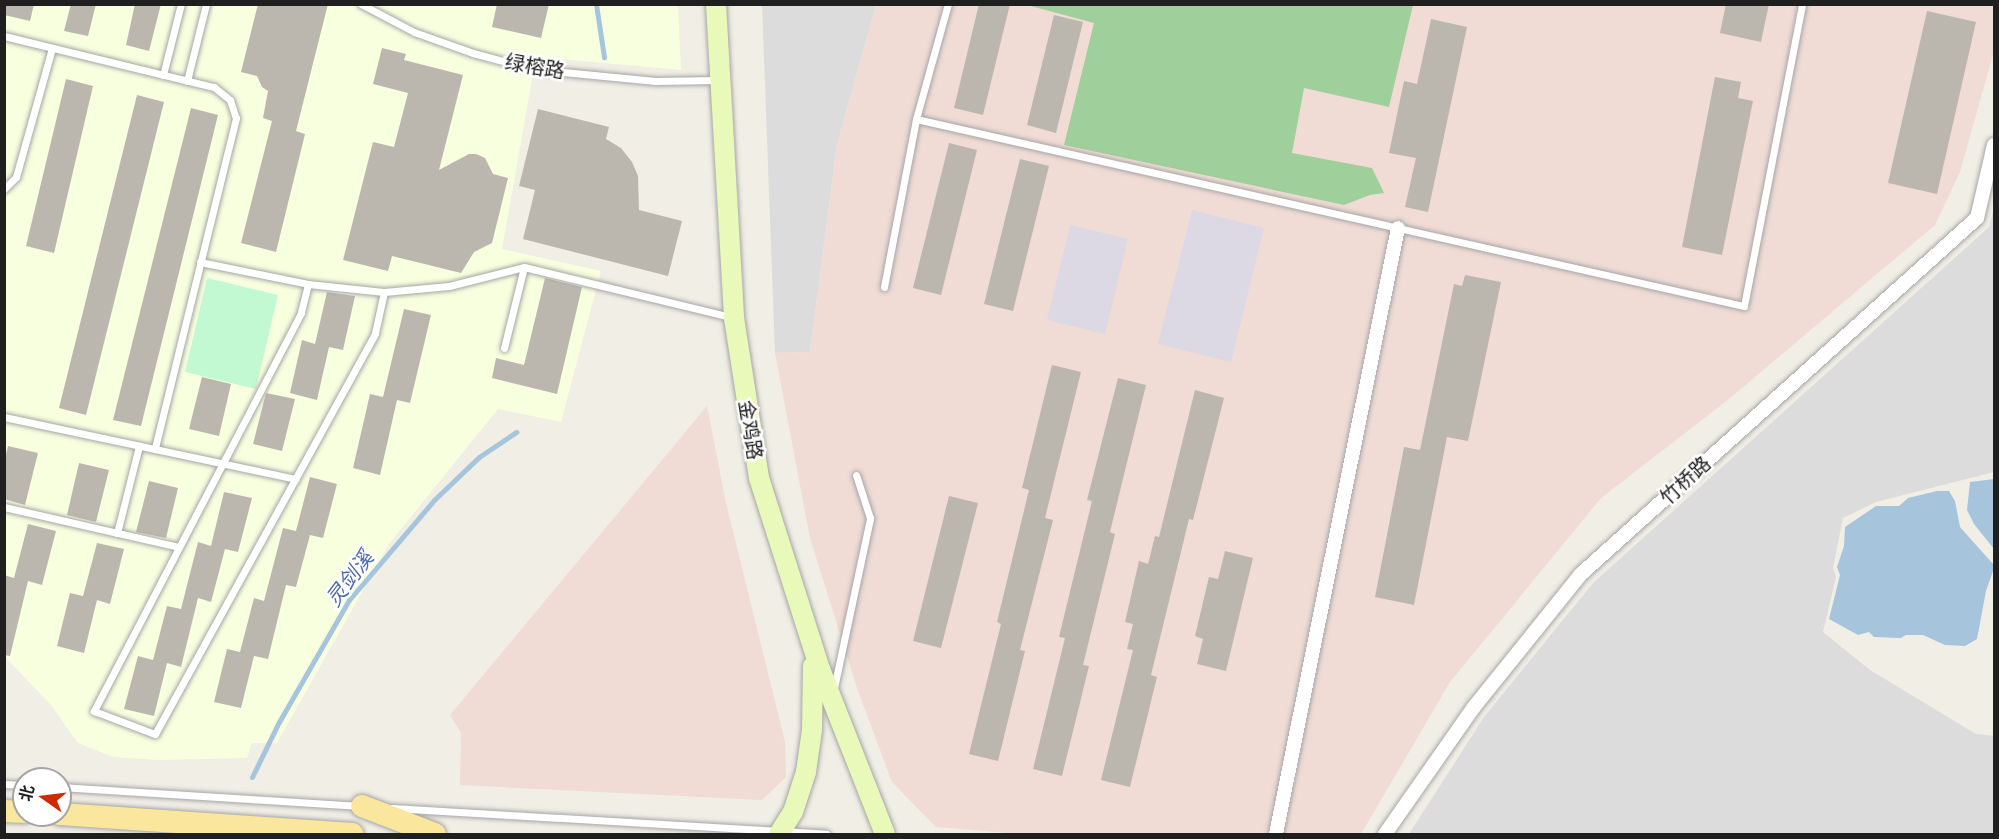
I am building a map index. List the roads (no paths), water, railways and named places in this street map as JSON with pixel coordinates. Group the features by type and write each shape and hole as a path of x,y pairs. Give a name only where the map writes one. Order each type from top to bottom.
{"main road":[{"name":"金鸡路","path":"716,4 734,318 759,478 810,639 885,834"},
{"path":"781,832 800,793 810,751 814,684 810,639"},
{"path":"362,806 435,834"},
{"path":"72,815 352,834"}],"street":[{"name":"竹桥路","path":"1385,834 1474,707 1581,574 1977,218 1995,145"},
{"path":"1276,834 1398,228"}],"lane":[{"path":"163,75 181,4"},
{"path":"187,81 206,4"},
{"name":"绿榕路","path":"362,4 414,32 473,53 532,69 655,81 719,80"},
{"path":"884,287 916,119 948,4"},
{"path":"916,119 1744,306 1802,4"},
{"path":"4,36 214,87 230,100 236,118 154,449"},
{"path":"4,189 16,177 51,48"},
{"path":"200,262 308,284 384,292 448,286 524,267 734,318"},
{"path":"504,348 524,267"},
{"path":"308,284 302,313 94,711 155,734 375,333 384,292"},
{"path":"4,417 295,479"},
{"path":"117,533 139,446"},
{"path":"831,698 870,518 856,475"},
{"path":"4,507 178,548"},
{"path":"72,788 826,834"}],"water":[{"path":"1994,479 1994,549 1974,524 1967,510 1970,482"},
{"path":"1937,491 1949,491 1955,501 1960,527 1993,564 1977,639 1965,646 1945,645 1923,635 1906,635 1901,638 1874,637 1869,632 1858,635 1829,619 1840,575 1837,567 1844,546 1845,527 1876,506 1899,506 1908,498"}],"waterway":[{"name":"灵剑溪","path":"596,4 604,57"},
{"name":"灵剑溪","path":"252,777 279,722 349,600 434,500 479,457 516,432"}]}
